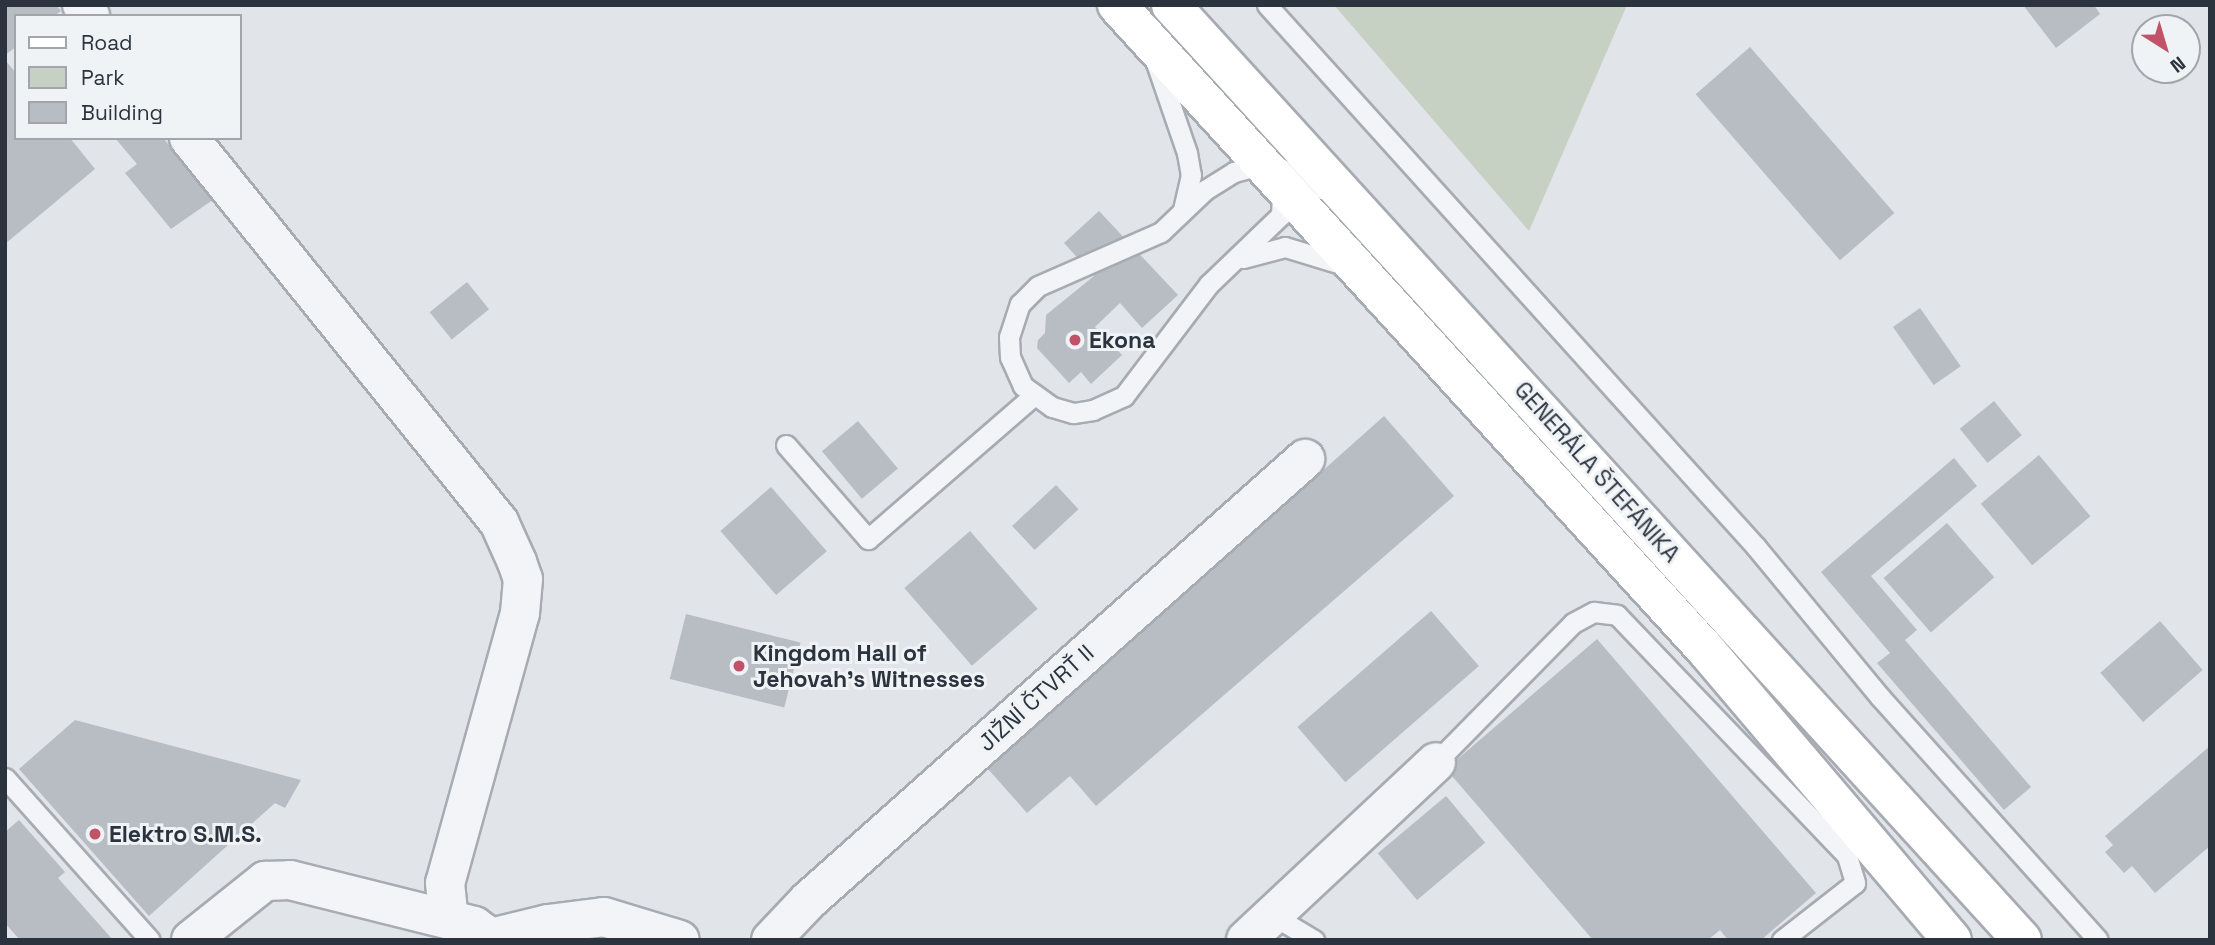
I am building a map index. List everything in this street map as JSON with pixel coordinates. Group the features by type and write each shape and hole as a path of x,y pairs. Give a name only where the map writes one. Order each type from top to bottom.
{"main road":[{"name":"GENERÁLA ŠTEFÁNIKA","path":"1117,5 1275,173 1367,279 1706,650 1952,940"},
{"name":"GENERÁLA ŠTEFÁNIKA","path":"1174,9 2022,940"}],"street":[{"path":"191,140 499,522 523,579 520,613 444,883 449,919"},
{"name":"JIŽNÍ ČTVRŤ II","path":"771,940 809,900 1305,459"},
{"path":"1260,928 1436,762"},
{"path":"191,940 265,881 290,880 474,926 491,938 539,932 604,918 680,940"}],"lane":[{"path":"1267,5 1756,547 1880,697 2098,940"},
{"path":"1174,9 1253,109 1272,140 1275,173 1281,215 1209,284 1133,386 1113,403 1073,412 1052,407 1033,396 1010,357 1014,315 1028,294 1049,280 1161,232 1205,190 1234,172 1275,173 1315,184 1396,252"},
{"path":"1148,40 1191,175 1182,213"},
{"path":"1230,265 1270,248 1293,248 1337,261 1367,279"},
{"path":"786,445 868,539 1033,396"},
{"path":"1436,762 1573,623 1594,612 1617,615 1847,856 1855,883 1782,940"},
{"path":"5,778 150,940"},
{"path":"1260,928 1314,940"}],"green space":[{"path":"1334,5 1627,5 1529,231"}],"building":[{"path":"5,5 56,5 61,11 57,14 14,14 14,48 5,55"},
{"path":"2023,5 2094,5 2100,14 2056,48"},
{"path":"1750,47 1894,213 1840,260 1696,94"},
{"path":"5,60 14,71 14,140 72,140 95,169 5,244"},
{"path":"117,140 165,140 214,199 171,229 125,173 137,164"},
{"path":"1099,211 1178,295 1142,328 1120,303 1095,327 1122,355 1091,384 1081,372 1069,383 1037,348 1038,340 1045,333 1046,315 1094,276 1064,243"},
{"path":"467,282 489,309 452,339 430,312"},
{"path":"1920,308 1961,366 1934,385 1893,327"},
{"path":"1994,401 2022,435 1987,463 1960,429"},
{"path":"1384,416 1454,496 1096,806 1070,776 1027,813 988,769"},
{"path":"858,421 898,468 862,499 822,451"},
{"path":"2039,455 2090,516 2032,565 1981,504"},
{"path":"1954,458 1977,486 1871,576 1917,630 1905,640 2031,787 2004,810 1877,663 1890,653 1821,572"},
{"path":"1056,485 1079,509 1035,550 1012,526"},
{"path":"771,487 827,551 776,595 720,531"},
{"path":"1947,523 1994,577 1931,632 1884,578"},
{"path":"970,531 1038,609 972,666 904,588"},
{"path":"1431,611 1479,666 1345,782 1297,727"},
{"path":"686,614 800,643 784,708 670,679"},
{"path":"2160,621 2203,670 2143,722 2100,673"},
{"path":"1597,639 1816,893 1761,940 1728,940 1720,930 1708,940 1593,940 1446,769"},
{"path":"75,720 301,780 285,808 275,803 149,916 19,769"},
{"path":"2210,746 2210,846 2155,893 2132,866 2124,873 2105,852 2113,845 2105,836"},
{"path":"1446,796 1485,843 1417,900 1378,853"},
{"path":"19,820 65,872 58,878 113,940 20,940 5,923 5,832"}],"place":[{"name":"Ekona","path":"1075,340"},
{"name":"Kingdom Hall of Jehovah's Witnesses","path":"739,666"},
{"name":"Elektro S.M.S.","path":"95,834"}]}
